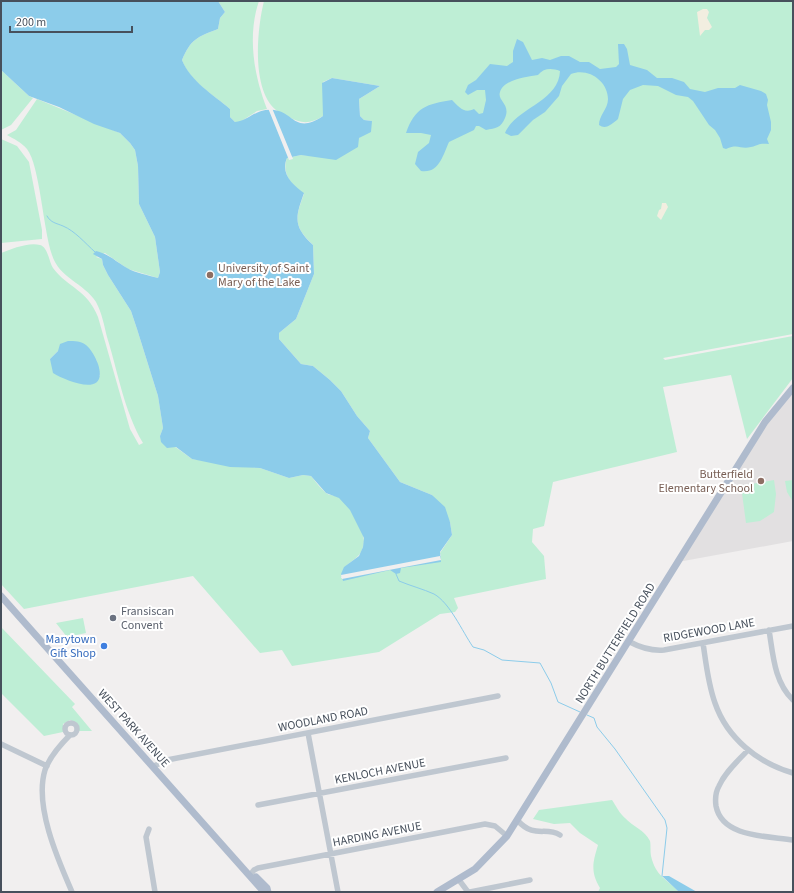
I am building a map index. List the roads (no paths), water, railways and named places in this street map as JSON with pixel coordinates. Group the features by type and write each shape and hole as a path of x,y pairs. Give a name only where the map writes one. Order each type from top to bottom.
{"main road":[{"name":"NORTH BUTTERFIELD ROAD","path":"438,892 459,880 487,858 507,836 518,821 766,422 793,388"},
{"name":"WEST PARK AVENUE","path":"1,596 154,766 264,892"},
{"name":"WEST PARK AVENUE","path":"250,875 256,876 267,888 268,892"}],"street":[{"name":"RIDGEWOOD LANE","path":"630,642 641,648 659,650 793,626"},
{"path":"769,630 777,676 783,689 793,700"},
{"path":"703,643 711,689 717,708 728,728 748,750 767,762 793,772"},
{"name":"WOODLAND ROAD","path":"154,766 167,760 498,696"},
{"path":"308,733 338,892"},
{"path":"70,735 56,750 47,766 43,790 47,825 58,858 72,892"},
{"path":"1,744 47,766"},
{"path":"748,750 719,785 715,800 719,815 728,825 741,831 793,840"},
{"name":"KENLOCH AVENUE","path":"258,805 506,758"},
{"path":"518,821 526,829 532,831 555,832 560,835"},
{"name":"HARDING AVENUE","path":"250,875 258,868 489,824 498,828 507,836"},
{"path":"149,829 146,837 155,892"},
{"path":"459,880 469,892 530,880"}],"water":[{"path":"1,1 218,1 225,12 220,18 218,29 205,34 192,43 188,47 182,60 196,81 230,109 230,117 235,122 267,110 281,112 300,123 314,121 323,116 322,83 332,78 380,86 359,99 360,116 364,120 372,121 371,132 359,138 358,147 336,160 301,155 287,158 285,164 286,174 292,183 304,193 299,209 298,221 302,232 313,245 314,274 296,319 279,333 279,339 301,364 313,366 341,391 357,416 370,431 368,438 400,482 432,495 445,507 450,522 452,535 440,552 441,562 401,568 400,573 396,574 390,570 343,581 341,574 344,567 359,556 363,547 364,538 350,510 339,498 326,493 311,476 303,475 289,478 260,468 230,467 192,459 176,447 167,448 161,442 160,436 163,428 158,396 131,311 108,275 102,259 93,254 96,251 101,252 130,270 158,278 160,272 155,237 139,204 138,166 135,150 120,133 94,124 59,107 29,96 1,70"},
{"path":"517,39 523,42 532,60 542,58 550,60 561,56 569,56 580,62 589,62 600,69 616,67 619,64 618,44 624,44 627,49 630,65 647,70 657,78 672,78 684,82 690,89 705,92 718,88 735,88 740,85 761,91 766,94 768,100 767,105 771,122 771,130 767,139 769,144 761,144 747,148 723,148 720,138 715,130 709,125 693,101 688,97 676,95 658,86 643,85 630,90 623,99 618,119 609,126 604,127 599,125 599,121 608,103 607,92 601,81 584,72 571,74 562,86 559,96 545,112 533,120 518,135 511,136 505,133 510,124 545,98 558,82 560,71 548,69 538,75 516,79 506,84 500,92 500,98 506,109 505,118 502,124 495,128 486,130 476,126 474,130 449,142 440,162 436,167 432,170 421,171 415,164 418,152 429,143 431,135 406,133 413,117 429,105 452,100 464,110 467,111 474,109 479,114 483,113 486,100 485,90 477,90 468,95 465,92 468,85 476,80 490,64 507,66 513,62 513,51"},
{"path":"68,341 82,343 90,349 98,364 100,375 98,381 93,384 85,385 60,377 53,373 50,359 58,351 60,344"},
{"path":"662,876 669,876 697,892 679,892"}],"waterway":[{"path":"47,216 52,221 72,231 95,252"},
{"path":"396,574 399,581 430,592 440,598 455,618 473,647 484,650 502,660 540,663 551,683 558,702 580,712"},
{"path":"587,715 594,718 597,727 615,749 665,820 667,828 662,876"}],"place":[{"name":"University of Saint Mary of the Lake","path":"210,275"},
{"name":"Butterfield Elementary School","path":"761,481"},
{"name":"Fransiscan Convent","path":"113,618"},
{"name":"Marytown Gift Shop","path":"104,646"}]}
